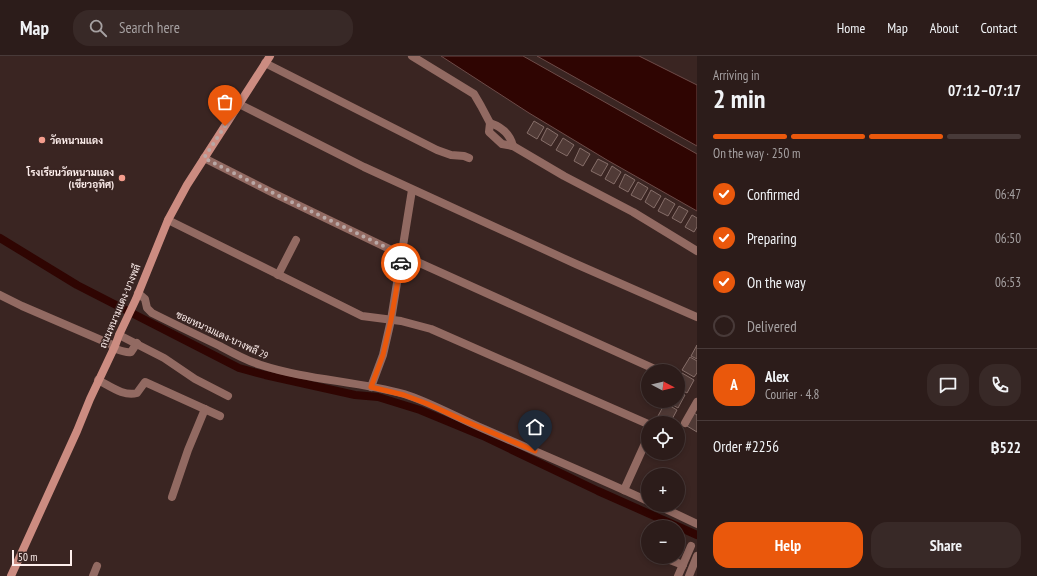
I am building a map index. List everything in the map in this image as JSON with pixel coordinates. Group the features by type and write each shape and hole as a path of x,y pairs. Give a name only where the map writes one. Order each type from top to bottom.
{"main road":[{"name":"ถนนหนามแดง-บางพลี","path":"11,576 137,296 168,220 187,185 267,60"}],"street":[{"path":"412,56 474,94 482,106 490,123 498,126 511,138 513,146 564,176 633,212 697,251"},
{"path":"267,60 437,150 451,155 469,158"},
{"path":"239,104 412,190 697,317"},
{"path":"204,158 402,255 643,364"},
{"path":"371,387 383,355 391,320 412,190"},
{"path":"168,220 362,316 401,321 431,329 641,421"},
{"path":"278,275 296,240"},
{"path":"0,295 125,353 131,352 137,343"},
{"name":"ซอยหนามแดง-บางพลี 29","path":"137,296 145,299 147,308 152,313 259,365 404,395 428,404 641,498"},
{"path":"119,335 137,343 169,361 195,379 228,396"},
{"path":"98,380 125,393 132,394 137,393 145,382 220,416"},
{"path":"685,424 697,402"},
{"path":"172,497 204,409"},
{"path":"624,490 641,452"},
{"path":"672,512 697,524"},
{"path":"678,576 691,546"},
{"path":"690,576 697,556"},
{"path":"93,576 97,566"}],"shaded area":[{"path":"441,56 523,56 697,154 697,211 607,160 529,113"},
{"path":"537,56 639,56 697,85 697,146"}],"building":[{"path":"534,121 544,127 537,139 527,133"},
{"path":"547,128 558,135 551,146 541,140"},
{"path":"563,138 574,145 567,156 556,150"},
{"path":"580,148 590,154 583,166 574,161"},
{"path":"598,159 608,164 601,176 591,171"},
{"path":"612,166 621,172 614,184 605,179"},
{"path":"625,174 635,180 628,192 619,187"},
{"path":"638,182 648,188 641,200 631,195"},
{"path":"651,190 661,196 654,208 645,202"},
{"path":"665,198 675,204 668,216 658,211"},
{"path":"679,206 688,211 681,223 672,218"},
{"path":"692,215 697,218 697,227 694,232 685,227"},
{"path":"697,345 697,359 691,356"},
{"path":"690,357 697,361 697,373 694,377 685,372 685,365"},
{"path":"685,375 694,380 687,393 685,392"},
{"path":"662,408 674,408 677,410 674,416 658,416"},
{"path":"694,413 697,415 697,432 687,426"}],"waterway":[{"path":"0,238 77,285 239,368 355,395 378,397 420,410 483,436 598,491 697,535"}],"way so far":[{"path":"225,126 204,158 402,255 401,263"}],"place":[{"name":"วัดหนามแดง","path":"42,140"},
{"name":"โรงเรียนวัดหนามแดง (เขียวอุทิศ)","path":"122,178"}],"route":[{"path":"401,263 383,355 371,387 404,395 428,404 535,451"}]}
